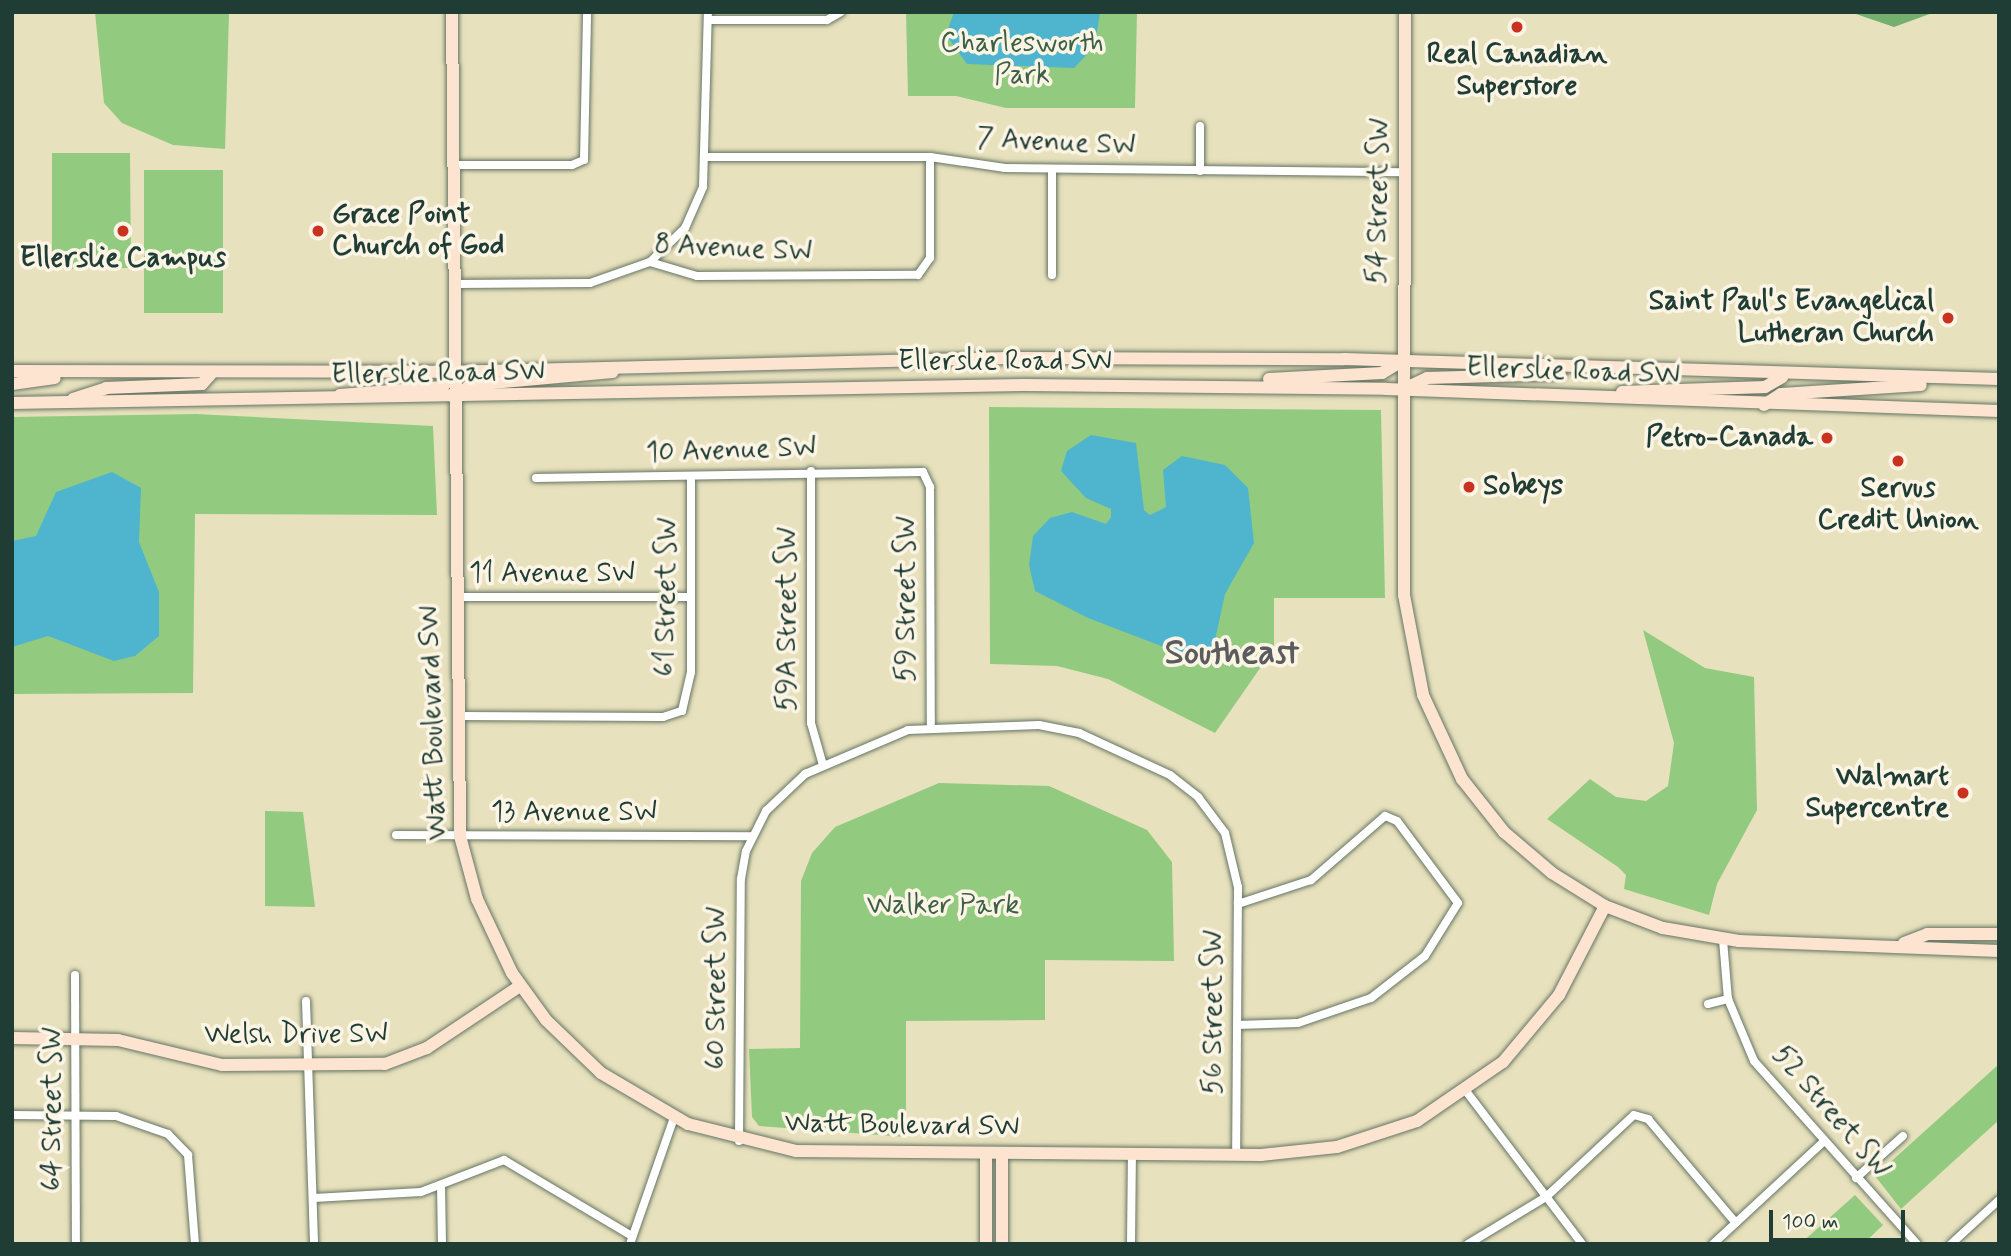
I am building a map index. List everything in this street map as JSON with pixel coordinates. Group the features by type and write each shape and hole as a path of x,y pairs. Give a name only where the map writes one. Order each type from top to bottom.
{"main road":[{"name":"Watt Boulevard SW","path":"452,12 457,165 458,372 455,400 454,716 460,836 477,900 520,986 601,1073 674,1118 739,1141 814,1153 1236,1155 1313,1151 1366,1140 1417,1121 1466,1091 1533,1030 1569,978 1605,906"},
{"name":"54 Street SW","path":"1405,12 1402,361 1404,595 1431,717 1462,779 1504,832 1605,906 1663,929 1723,940 1904,943"},
{"name":"Ellerslie Road SW","path":"12,371 211,374 458,372 664,363 1402,361 1782,377 1999,379"},
{"path":"1223,386 1382,373 1402,361"},
{"path":"455,400 470,385 664,363"},
{"path":"1402,389 1427,378 1588,369"},
{"path":"12,384 94,372"},
{"path":"307,401 442,387 458,372"},
{"path":"211,374 211,401"},
{"path":"59,403 106,388 202,384 211,374"},
{"path":"1585,397 1765,387 1782,377"},
{"path":"1764,405 1781,394 1956,379"},
{"name":"Ellerslie Road SW","path":"12,403 455,400 829,388 1223,386 1402,389 1764,405 1999,411"},
{"path":"1904,943 1927,934 1999,934"},
{"path":"1904,943 1999,951"},
{"name":"Welsh Drive SW","path":"12,1038 130,1042 207,1063 384,1064 412,1056 520,986"},
{"path":"986,1153 986,1244"},
{"path":"1002,1153 1002,1244"}],"street":[{"path":"457,165 582,161 587,12"},
{"path":"650,262 692,215 707,157 708,16 827,20 841,13"},
{"path":"1200,126 1200,172"},
{"name":"7 Avenue SW","path":"707,157 930,157 1052,169 1403,172"},
{"name":"8 Avenue SW","path":"457,284 590,283 650,262 697,276 924,272 930,157"},
{"path":"1052,169 1052,275"},
{"name":"10 Avenue SW","path":"536,478 691,477 811,471 926,474"},
{"name":"59A Street SW","path":"811,471 811,723 823,765"},
{"name":"59 Street SW","path":"926,474 930,724"},
{"name":"61 Street SW","path":"454,716 679,714 690,684 691,477"},
{"name":"11 Avenue SW","path":"454,597 691,597"},
{"name":"60 Street SW","path":"739,1141 741,879 752,836 783,790 823,765 930,724"},
{"name":"56 Street SW","path":"930,724 1058,727 1159,769 1212,812 1236,869 1236,1155"},
{"path":"1237,1025 1298,1023 1371,998 1425,956 1458,903 1397,821 1385,816 1311,880 1238,904"},
{"name":"13 Avenue SW","path":"396,835 752,836"},
{"name":"52 Street SW","path":"1723,940 1728,999 1754,1061 1823,1142 1917,1244"},
{"name":"64 Street SW","path":"75,975 75,1244"},
{"path":"1708,1004 1728,999"},
{"path":"306,1001 306,1065 314,1244"},
{"path":"1466,1091 1582,1244"},
{"path":"12,1115 75,1114 142,1121 185,1149 195,1244"},
{"path":"1468,1244 1546,1197 1638,1115 1736,1223"},
{"path":"314,1198 391,1196 441,1186 507,1160 583,1212 631,1240 674,1118"},
{"path":"1856,1178 1903,1136"},
{"path":"1713,1244 1823,1142"},
{"path":"1131,1244 1132,1154"},
{"path":"441,1186 442,1244"},
{"path":"1951,1244 1999,1200"}],"green space":[{"path":"95,12 229,14 225,149 173,145 122,123 104,103"},
{"name":"Charlesworth Park","path":"906,12 1137,12 1135,108 1006,108 956,96 908,96"},
{"path":"1850,12 1935,12 1894,27"},
{"path":"52,153 130,153 131,268 52,269"},
{"path":"144,170 223,170 223,313 144,313"},
{"path":"989,407 1381,410 1385,598 1274,598 1274,648 1215,733 1108,679 1057,666 990,664"},
{"path":"196,414 433,426 437,515 195,514 193,693 12,694 12,417"},
{"path":"1643,630 1705,668 1754,677 1757,810 1717,884 1709,915 1624,889 1626,875 1618,867 1547,819 1590,779 1616,797 1646,801 1668,786 1674,743"},
{"name":"Walker Park","path":"939,783 1049,786 1147,830 1172,862 1174,961 1045,960 1045,1020 906,1021 906,1137 759,1126 752,1117 749,1049 800,1048 801,881 812,853 835,827"},
{"path":"265,811 303,812 315,907 265,906"},
{"path":"1999,1064 1999,1120 1901,1209 1875,1176"},
{"path":"1855,1195 1883,1225 1863,1244 1800,1244"}],"water":[{"path":"954,12 1100,12 1095,46 1074,68 967,64 946,35"},
{"path":"1091,435 1136,443 1144,510 1150,515 1166,507 1163,470 1182,456 1225,465 1248,488 1254,543 1225,594 1214,645 1205,656 1190,657 1088,618 1035,591 1029,565 1033,536 1050,518 1072,512 1106,524 1111,517 1111,509 1086,498 1061,471 1067,451"},
{"path":"112,472 141,488 139,542 159,592 159,636 135,656 114,661 48,636 12,647 12,541 36,536 56,492"}],"place":[{"name":"Real Canadian Superstore","path":"1517,27"},
{"name":"Ellerslie Campus","path":"123,231"},
{"name":"Grace Point Church of God","path":"318,231"},
{"name":"Saint Paul's Evangelical Lutheran Church","path":"1948,318"},
{"name":"Petro-Canada","path":"1827,438"},
{"name":"Servus Credit Union","path":"1898,461"},
{"name":"Sobeys","path":"1469,487"},
{"name":"Walmart Supercentre","path":"1963,793"}],"district":[{"name":"Southeast","path":"1232,653"}]}
